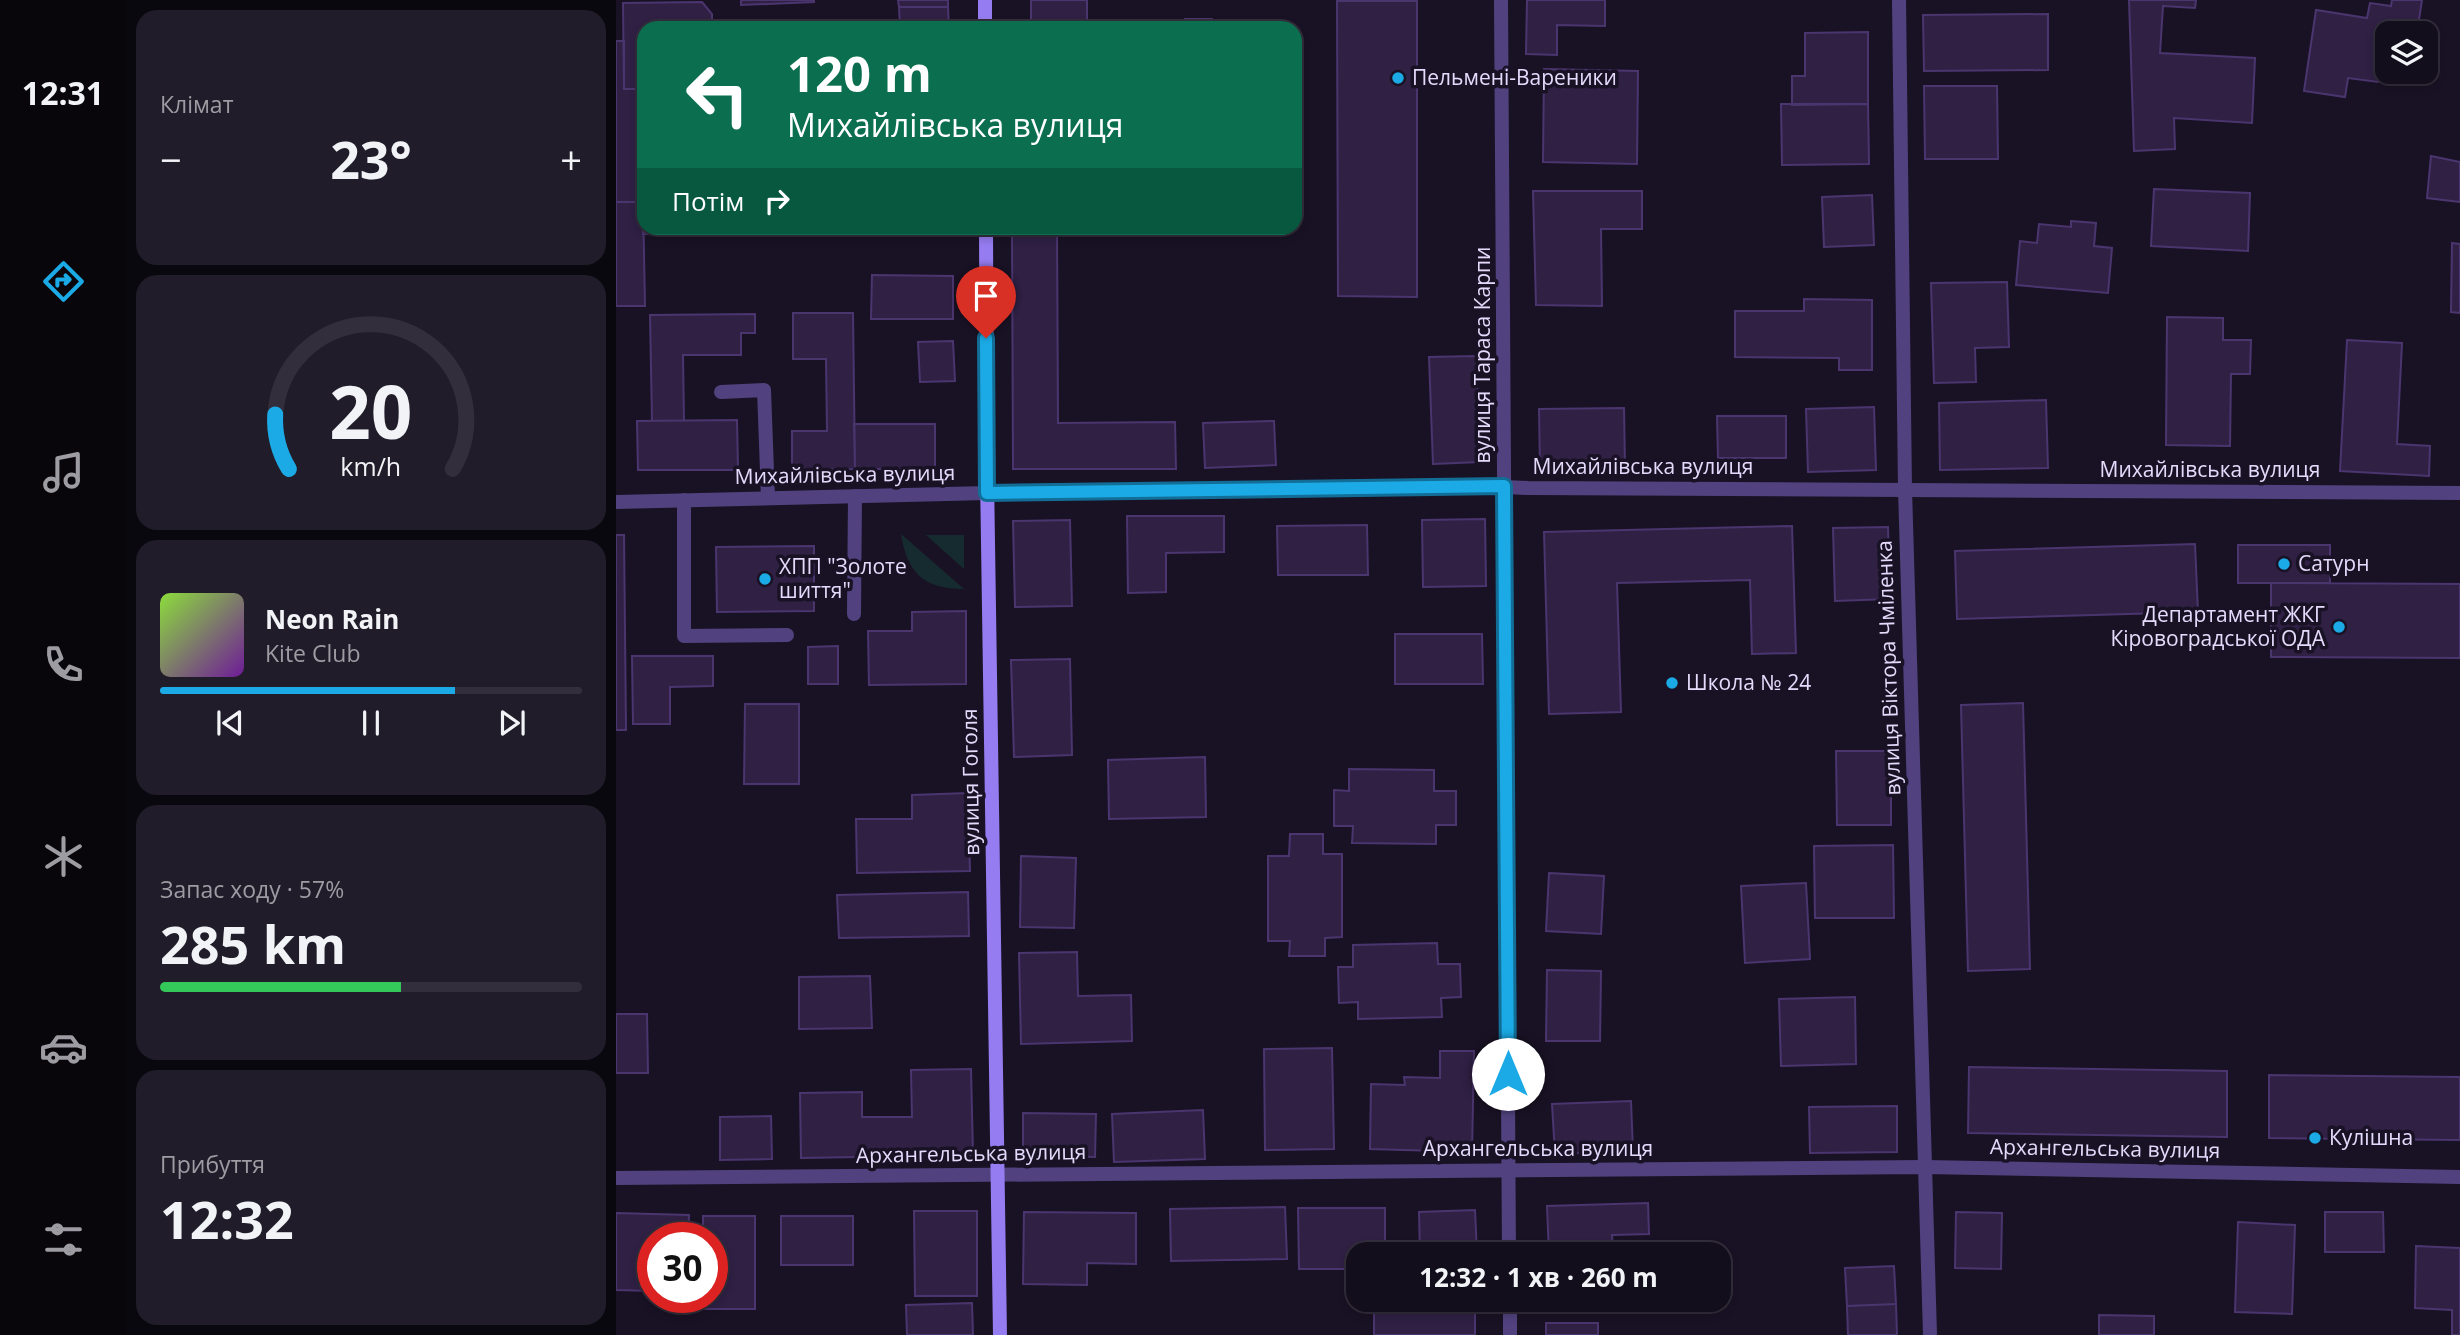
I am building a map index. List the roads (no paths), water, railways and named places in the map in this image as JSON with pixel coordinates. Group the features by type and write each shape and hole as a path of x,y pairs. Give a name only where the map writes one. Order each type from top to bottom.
{"main road":[{"path":"985,0 985,21"},
{"name":"вулиця Гоголя","path":"986,235 987,493 1000,1335"}],"street":[{"name":"вулиця Тараса Карпи","path":"1501,0 1509,1242"},
{"name":"вулиця Віктора Чміленка","path":"1899,0 1905,489 1930,1335"},
{"path":"721,392 764,390 768,498"},
{"name":"Михайлівська вулиця","path":"616,502 987,493 1504,486 2460,493"},
{"path":"854,614 855,496"},
{"path":"684,500 684,636 787,635"},
{"name":"Архангельська вулиця","path":"616,1178 1925,1167 2460,1177"},
{"path":"1510,1312 1510,1335"}],"place":[{"name":"Пельмені-Вареники","path":"1398,78"},
{"name":"Сатурн","path":"2284,564"},
{"name":"ХПП \"Золоте шиття\"","path":"765,579"},
{"name":"Департамент ЖКГ Кіровоградської ОДА","path":"2339,627"},
{"name":"Школа № 24","path":"1672,683"},
{"name":"Кулішна","path":"2315,1138"}]}
